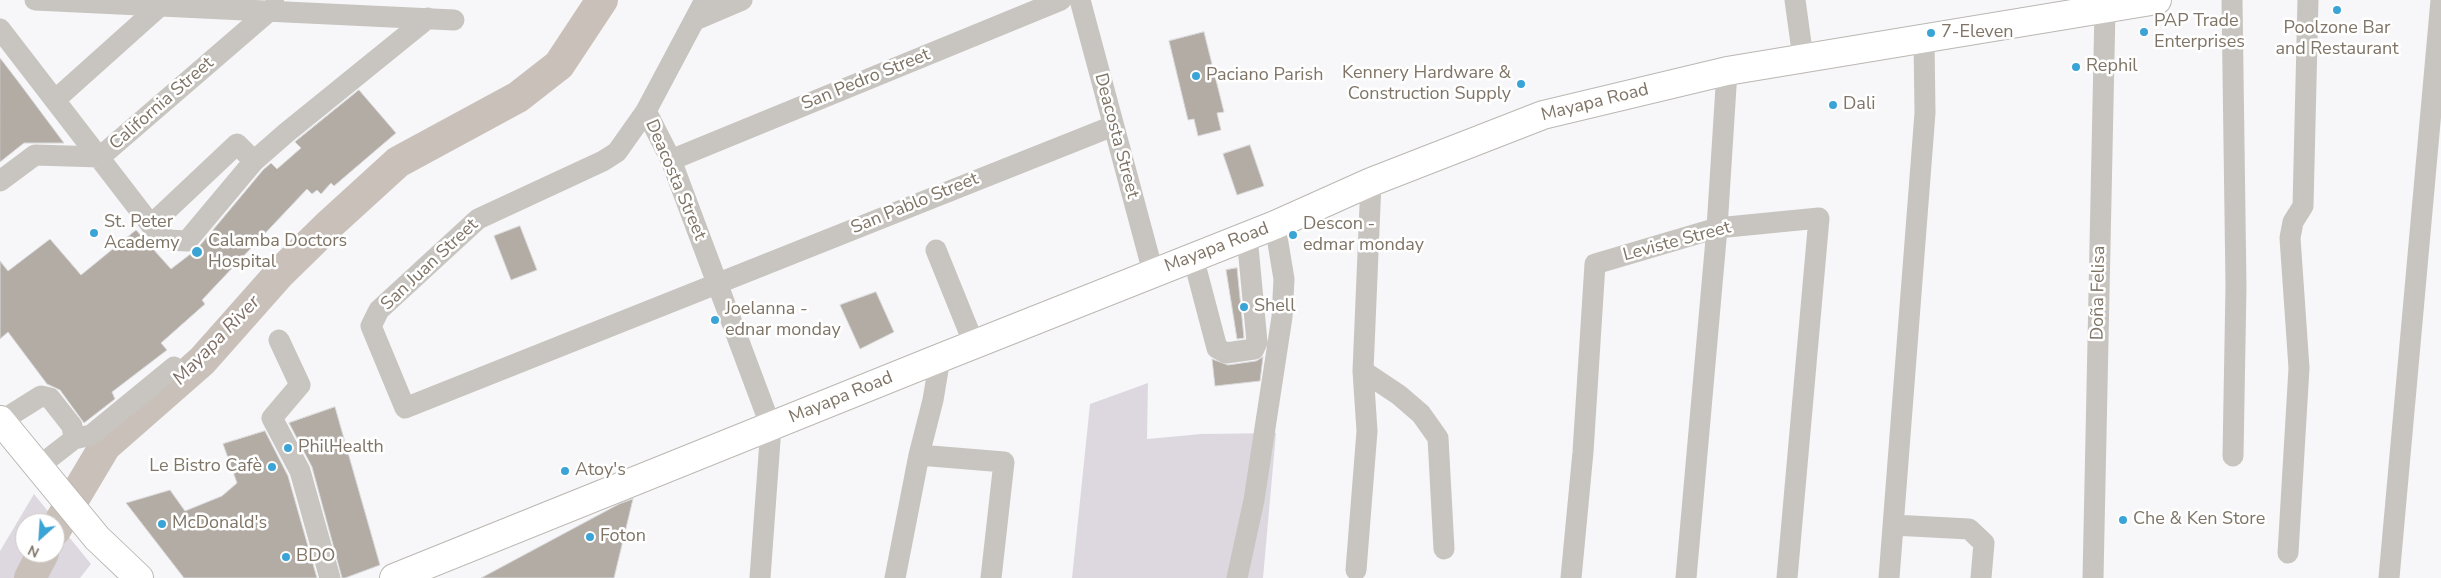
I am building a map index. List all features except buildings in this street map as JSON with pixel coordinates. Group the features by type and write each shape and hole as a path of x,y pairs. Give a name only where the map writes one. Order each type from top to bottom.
{"main road":[{"name":"Mayapa Road","path":"394,578 1153,272 1275,226 1371,182 1543,115 1727,71 2157,0"},
{"path":"0,420 97,538 139,578"},
{"path":"97,538 114,578"}],"street":[{"path":"35,0 160,6 276,5 454,20"},
{"name":"Deacosta Street","path":"705,0 646,112 671,160 771,427"},
{"path":"695,20 742,0"},
{"name":"San Pedro Street","path":"671,160 1061,0"},
{"name":"Deacosta Street","path":"1080,0 1153,272"},
{"path":"1794,0 1803,58"},
{"path":"2232,0 2236,286 2233,456"},
{"path":"2288,553 2299,368 2290,238 2293,222 2303,206 2308,0"},
{"path":"2389,578 2440,0"},
{"name":"California Street","path":"0,181 34,155 100,157 276,5"},
{"path":"55,100 160,6"},
{"name":"Doña Felisa","path":"2094,578 2105,9"},
{"path":"0,29 152,225 168,240 187,241 254,161 428,18"},
{"path":"1889,578 1925,113 1924,39"},
{"path":"1686,578 1717,228 1727,71"},
{"name":"San Juan Street","path":"646,112 617,152 603,161 478,219 380,310 371,326 405,408 718,282"},
{"name":"San Pablo Street","path":"718,282 1113,126"},
{"path":"152,225 237,144 254,161"},
{"path":"1356,570 1367,431 1363,371 1371,182"},
{"name":"Leviste Street","path":"1571,578 1583,452 1595,264 1717,228 1819,218 1787,578"},
{"path":"1237,578 1254,500 1282,317 1284,279 1275,226"},
{"path":"1193,257 1217,348 1226,353 1254,349 1257,342 1247,236"},
{"path":"936,250 974,344"},
{"path":"279,340 300,385 272,418 300,471 330,578"},
{"path":"895,578 919,455 933,400 940,358"},
{"path":"41,470 74,439 91,435 174,367"},
{"path":"1363,371 1399,395 1421,414 1438,438 1444,549"},
{"path":"0,420 41,396 50,398 72,426 74,439"},
{"path":"760,578 771,427"},
{"path":"919,455 1004,462 991,578"},
{"path":"1893,525 1969,529 1984,543 1981,578"}],"shaded area":[{"path":"1148,383 1147,439 1201,434 1276,433 1263,578 1072,578 1090,404"},
{"path":"34,494 49,513 23,513"},
{"path":"15,526 15,563 65,563 65,532 91,564 80,578 0,578 0,551"}],"waterway":[{"name":"Mayapa River","path":"65,513 105,446 202,361 280,273 330,224 398,162 518,97 559,65 602,0"},
{"name":"Mayapa River","path":"30,578 38,563"}],"place":[{"name":"Poolzone Bar and Restaurant","path":"2337,10"},
{"name":"PAP Trade Enterprises","path":"2144,32"},
{"name":"7-Eleven","path":"1931,33"},
{"name":"Rephil","path":"2076,67"},
{"name":"Paciano Parish","path":"1196,76"},
{"name":"Kennery Hardware & Construction Supply","path":"1521,84"},
{"name":"Dali","path":"1833,105"},
{"name":"St. Peter Academy","path":"94,233"},
{"name":"Descon - edmar monday","path":"1293,235"},
{"name":"Calamba Doctors Hospital","path":"197,252"},
{"name":"Shell","path":"1244,307"},
{"name":"Joelanna - ednar monday","path":"715,320"},
{"name":"PhilHealth","path":"288,448"},
{"name":"Le Bistro Cafè","path":"272,467"},
{"name":"Atoy's","path":"565,471"},
{"name":"Che & Ken Store","path":"2123,520"},
{"name":"McDonald's","path":"162,524"},
{"name":"Foton","path":"590,537"},
{"name":"BDO","path":"286,557"}]}
